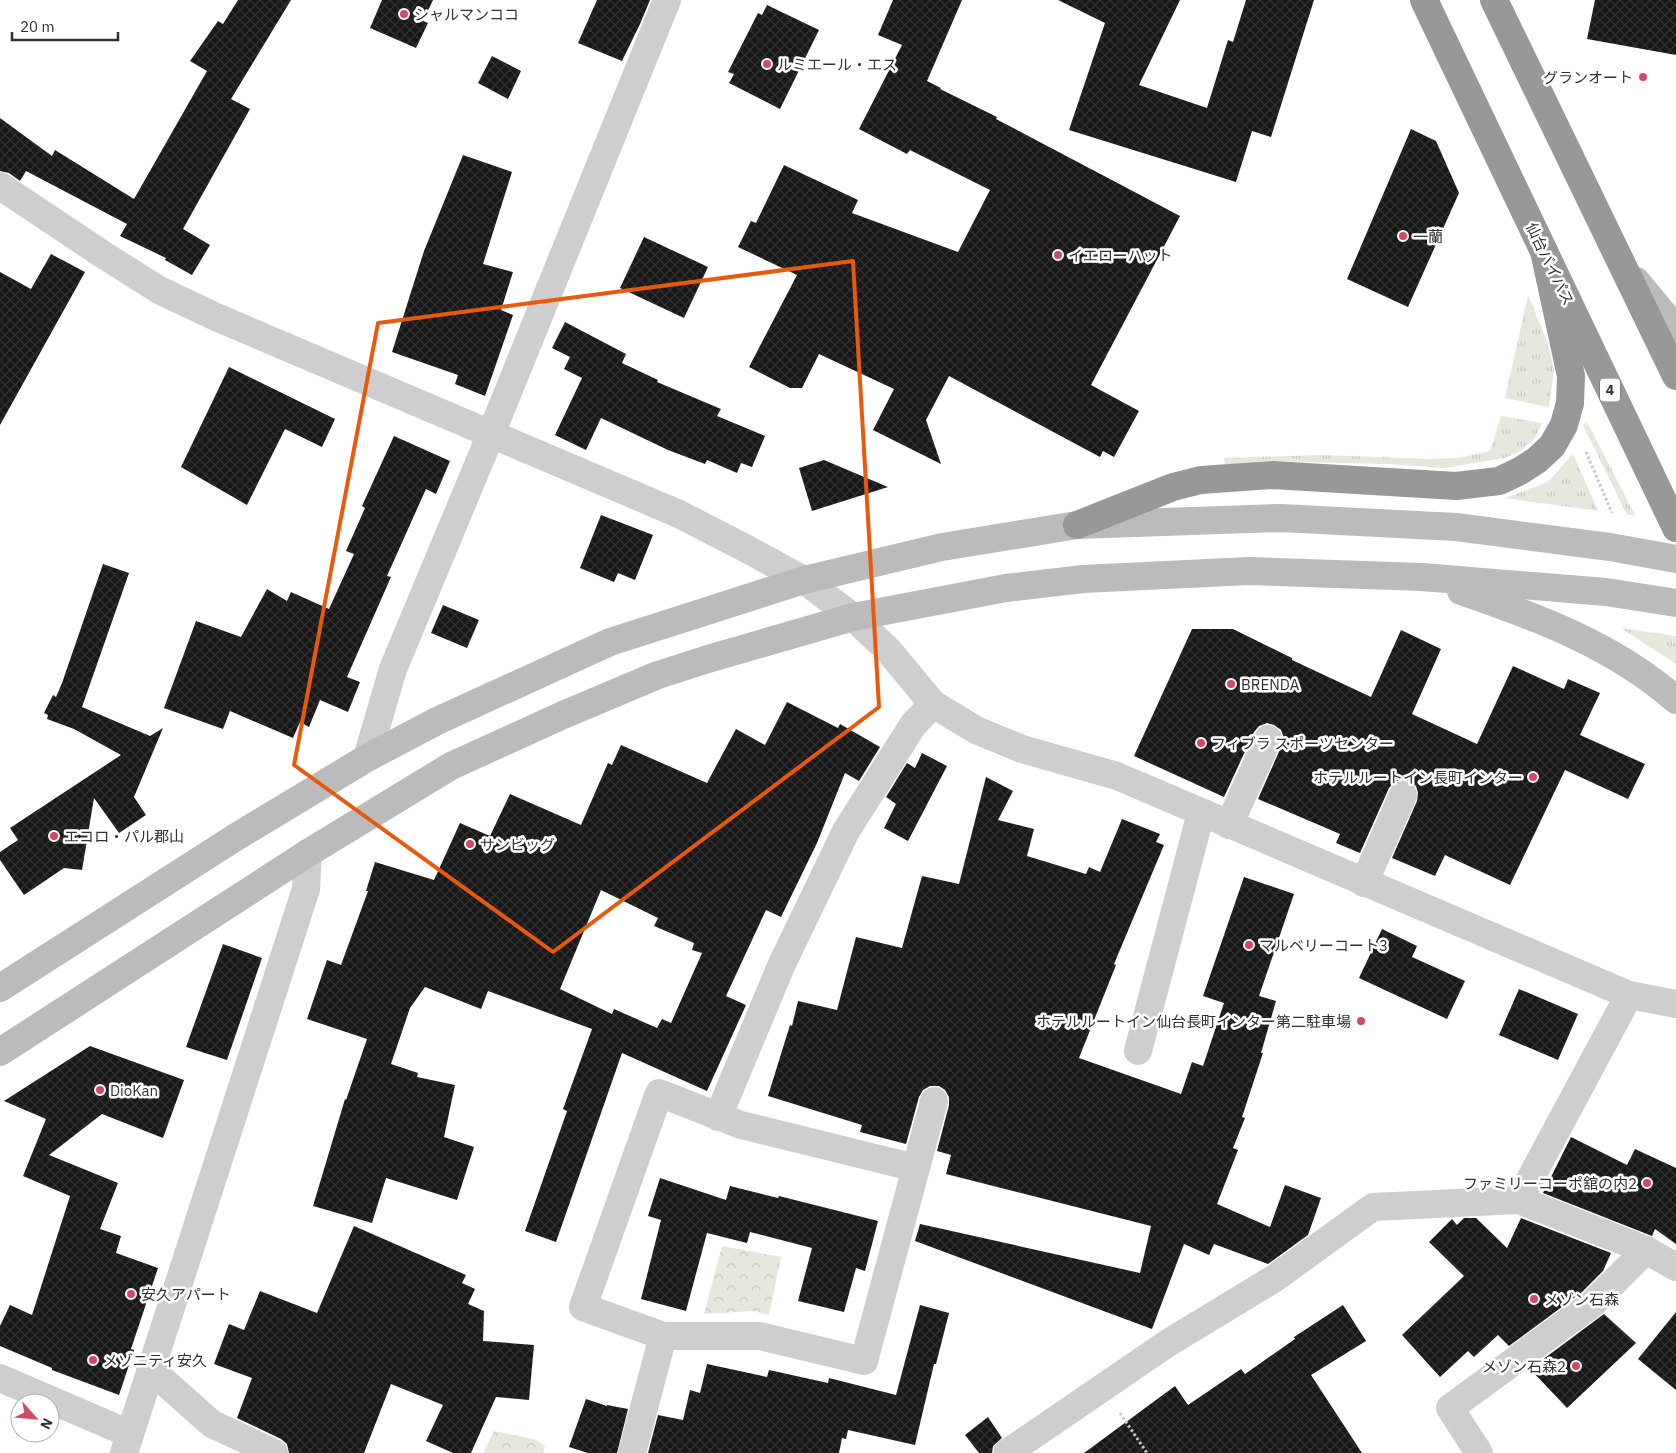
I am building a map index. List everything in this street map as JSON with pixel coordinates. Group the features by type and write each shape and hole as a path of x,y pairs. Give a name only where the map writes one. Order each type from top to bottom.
{"highway":[{"name":"仙台バイパス","path":"1424,0 1676,528"},
{"path":"1494,0 1676,376"},
{"path":"1077,525 1173,487 1200,480 1273,475 1456,486 1499,481 1520,471 1537,460 1552,446 1564,425 1570,403 1571,376 1544,251"}],"street":[{"path":"367,758 393,669 668,0"},
{"path":"0,186 159,290 216,317 679,514 804,580 853,617 888,650 934,704 976,730 1022,749 1116,776 1629,995 1676,1004"},
{"path":"1624,266 1676,330"},
{"path":"0,988 236,837 367,758 437,721 610,642 804,580 942,547 1077,525 1291,518 1456,528 1610,546 1676,559"},
{"path":"0,1052 308,852 451,766 563,714 658,675 853,617 1006,588 1083,579 1249,571 1422,577 1606,592 1676,603"},
{"path":"1422,577 1523,612 1595,645 1645,676 1676,700"},
{"path":"718,1117 782,966 846,831 913,724 934,704"},
{"path":"1229,825 1268,739"},
{"path":"1364,883 1403,795"},
{"path":"1138,1051 1202,813"},
{"path":"0,1378 127,1444 306,889 308,852"},
{"path":"1519,1200 1629,995"},
{"path":"916,1168 741,1125 659,1093 583,1307 663,1336 760,1336 864,1361 916,1168 934,1101"},
{"path":"1007,1453 1168,1343 1274,1278 1373,1207 1519,1200 1646,1250 1676,1267"},
{"path":"1479,1453 1450,1408 1592,1304 1646,1250"},
{"path":"632,1453 663,1336"},
{"path":"150,1369 212,1424 274,1453"}],"path":[{"path":"1584,446 1612,513"},
{"path":"1102,1388 1147,1453"}],"highlighted area":[{"path":"853,261 879,707 553,952 294,765 378,323"}],"green space":[{"path":"1528,295 1547,341 1554,370 1549,407 1505,398"},
{"path":"1501,416 1542,423 1535,438 1521,451 1505,458 1445,468 1387,464 1263,461 1225,465 1224,458 1322,455 1429,459 1459,458 1490,451"},
{"path":"1587,422 1635,515 1627,515 1583,425"},
{"path":"1573,454 1598,511 1505,498 1548,482"},
{"path":"1621,628 1676,636 1676,664"},
{"path":"722,1246 781,1257 769,1315 753,1311 704,1314"},
{"path":"494,1431 534,1439 545,1446 543,1453 483,1453"}],"building":[{"path":"238,0 291,0 231,99 250,109 183,229 210,245 192,275 165,260 166,258 120,236 127,224 26,171 20,181 9,173 0,171 0,118 52,156 55,150 134,199 207,71 190,61 218,21 223,24"},
{"name":"シャルマンココ","path":"382,0 433,0 423,21 428,23 416,48 370,28"},
{"path":"597,0 650,0 622,61 578,43"},
{"path":"893,0 962,0 927,81 1180,216 1091,385 1139,411 1114,457 1103,451 1100,457 949,376 926,420 941,464 873,430 894,389 819,354 802,388 790,388 749,367 797,275 738,247 751,221 756,223 784,165 858,200 852,213 958,252 990,190 910,150 907,154 859,129 902,45 878,35"},
{"path":"1058,0 1180,0 1139,85 1207,108 1228,40 1233,42 1246,0 1314,0 1271,137 1252,131 1236,182 1069,130 1105,23"},
{"path":"1595,0 1676,0 1676,55 1587,39"},
{"name":"ルミエール・エス","path":"767,5 819,30 780,109 729,83 734,74 728,72 758,13 762,15"},
{"path":"492,56 521,71 508,99 478,83"},
{"name":"一蘭","path":"1411,129 1436,141 1459,193 1408,307 1347,279"},
{"path":"463,155 512,172 483,264 513,272 501,310 513,315 485,396 455,384 458,375 392,352 424,251"},
{"path":"644,237 708,267 684,318 620,288"},
{"path":"51,254 85,272 0,425 0,272 31,289"},
{"path":"565,322 626,354 622,363 658,380 657,382 721,409 717,416 765,436 752,467 741,463 737,473 707,460 705,464 668,450 601,418 586,450 555,435 582,378 564,369 570,357 552,348"},
{"path":"229,367 335,419 322,447 285,429 247,505 181,467"},
{"path":"394,436 450,461 436,494 426,489 387,576 391,577 347,677 360,682 348,712 320,700 309,727 300,722 293,738 230,711 223,729 164,708 196,621 241,637 267,589 287,601 291,592 329,609 354,554 346,551 365,508 362,506"},
{"path":"824,460 888,487 812,511 799,468"},
{"path":"601,515 653,535 635,580 618,573 614,582 580,568"},
{"path":"103,564 129,573 82,707 150,736 163,728 134,797 146,815 119,833 94,798 82,870 64,868 24,895 0,860 0,852 18,840 10,828 121,755 74,729 47,719 48,715 44,713 53,695 56,697 62,683"},
{"path":"443,605 479,620 467,648 431,633"},
{"path":"1192,629 1233,629 1292,658 1292,660 1371,697 1401,630 1441,649 1412,714 1477,744 1513,666 1564,689 1568,679 1600,693 1580,735 1645,764 1628,799 1565,770 1510,885 1445,855 1435,876 1392,858 1417,801 1418,793 1416,786 1409,781 1401,780 1394,782 1389,788 1360,853 1336,843 1340,834 1258,799 1284,738 1281,730 1274,725 1267,723 1259,726 1254,732 1224,797 1134,756"},
{"path":"787,702 838,728 840,724 880,747 859,781 845,773 817,843 781,917 766,910 726,996 746,1005 707,1091 622,1053 556,1242 525,1231 567,1111 563,1109 592,1029 488,991 481,1009 425,987 410,1008 391,1064 418,1073 417,1077 455,1085 444,1137 474,1147 457,1200 386,1178 372,1223 313,1206 345,1099 367,1039 307,1019 327,960 341,965 368,891 366,891 375,862 434,880 460,823 490,836 510,794 581,825 608,763 612,765 621,745 707,783 736,729 765,745","holes":["601,890 658,918 654,926 694,943 692,950 702,953 671,1023 662,1019 657,1028 614,1009 612,1014 560,989"]},
{"path":"922,753 947,766 908,841 884,828 896,804 886,797 907,763 915,768"},
{"path":"986,777 1013,791 998,820 1034,829 1027,856 1086,874 1089,867 1100,872 1122,819 1160,834 1156,842 1164,845 1114,964 1116,965 1079,1058 1181,1094 1192,1062 1203,1066 1224,1003 1203,996 1244,877 1294,894 1259,996 1276,1001 1261,1053 1263,1053 1242,1117 1245,1118 1233,1148 1238,1150 1217,1204 1270,1227 1285,1185 1321,1198 1308,1235 1268,1264 1214,1244 1209,1255 1184,1244 1152,1329 915,1241 920,1224 1140,1273 1151,1226 946,1174 951,1155 937,1151 949,1105 949,1097 945,1090 939,1086 930,1086 923,1090 919,1097 906,1144 860,1132 862,1125 768,1096 790,1025 792,1026 798,1001 837,1010 856,937 902,948 922,876 959,884"},
{"path":"1382,929 1417,946 1412,957 1465,981 1447,1019 1359,978"},
{"path":"223,944 262,958 227,1060 186,1047"},
{"path":"1519,989 1578,1014 1558,1060 1499,1035"},
{"path":"90,1046 184,1080 163,1138 102,1114 49,1155 118,1183 100,1229 121,1236 116,1253 158,1268 131,1349 134,1350 119,1395 52,1370 52,1368 0,1346 0,1326 10,1305 32,1315 70,1196 23,1176 46,1119 4,1101"},
{"path":"1571,1137 1627,1165 1635,1149 1676,1168 1676,1244 1655,1229 1652,1236 1543,1193"},
{"path":"660,1178 726,1200 730,1186 778,1198 779,1196 878,1221 865,1271 856,1268 844,1312 798,1301 812,1248 750,1232 747,1243 707,1233 686,1311 641,1299 661,1220 648,1216"},
{"path":"1464,1218 1476,1218 1507,1248 1521,1218 1611,1253 1603,1271 1582,1292 1509,1346 1498,1335 1474,1357 1468,1351 1440,1377 1402,1335 1464,1276 1429,1242 1452,1219 1457,1225"},
{"path":"354,1226 466,1275 462,1283 475,1289 468,1304 484,1311 483,1341 534,1345 529,1400 496,1397 471,1453 453,1453 426,1441 443,1405 391,1384 364,1453 289,1453 287,1444 281,1439 237,1418 252,1378 214,1364 229,1324 244,1330 260,1291 317,1313"},
{"path":"920,1305 949,1313 936,1364 934,1364 915,1445 848,1430 846,1439 842,1438 839,1453 648,1453 658,1415 683,1420 690,1390 700,1393 707,1364 767,1377 769,1370 828,1383 829,1378 896,1395"},
{"path":"1343,1305 1366,1341 1311,1375 1362,1453 1084,1453 1175,1386 1188,1405 1241,1369 1245,1374 1295,1339 1294,1337"},
{"path":"1676,1312 1676,1390 1638,1359"},
{"name":"メゾン石森2","path":"1604,1314 1636,1343 1567,1408 1530,1369"},
{"path":"586,1399 607,1406 628,1409 617,1453 588,1453 569,1447"},
{"path":"988,1417 1002,1438 993,1446 992,1453 979,1453 965,1435"}],"place":[{"name":"シャルマンココ","path":"404,14"},
{"name":"ルミエール・エス","path":"767,64"},
{"name":"グランオート","path":"1643,77"},
{"name":"一蘭","path":"1403,236"},
{"name":"イエローハット","path":"1058,255"},
{"name":"BRENDA","path":"1231,684"},
{"name":"フィブラ スポーツセンター","path":"1201,743"},
{"name":"ホテルルートイン長町インター","path":"1533,777"},
{"name":"エコロ・パル郡山","path":"54,836"},
{"name":"サンビッグ","path":"470,844"},
{"name":"マルベリーコート3","path":"1249,945"},
{"name":"ホテルルートイン仙台長町インター第二駐車場","path":"1361,1021"},
{"name":"DioKan","path":"100,1090"},
{"name":"ファミリーコーポ舘の内2","path":"1647,1183"},
{"name":"安久アパート","path":"131,1294"},
{"name":"メゾン石森","path":"1534,1299"},
{"name":"メゾニティ安久","path":"93,1360"},
{"name":"メゾン石森2","path":"1576,1366"}]}
